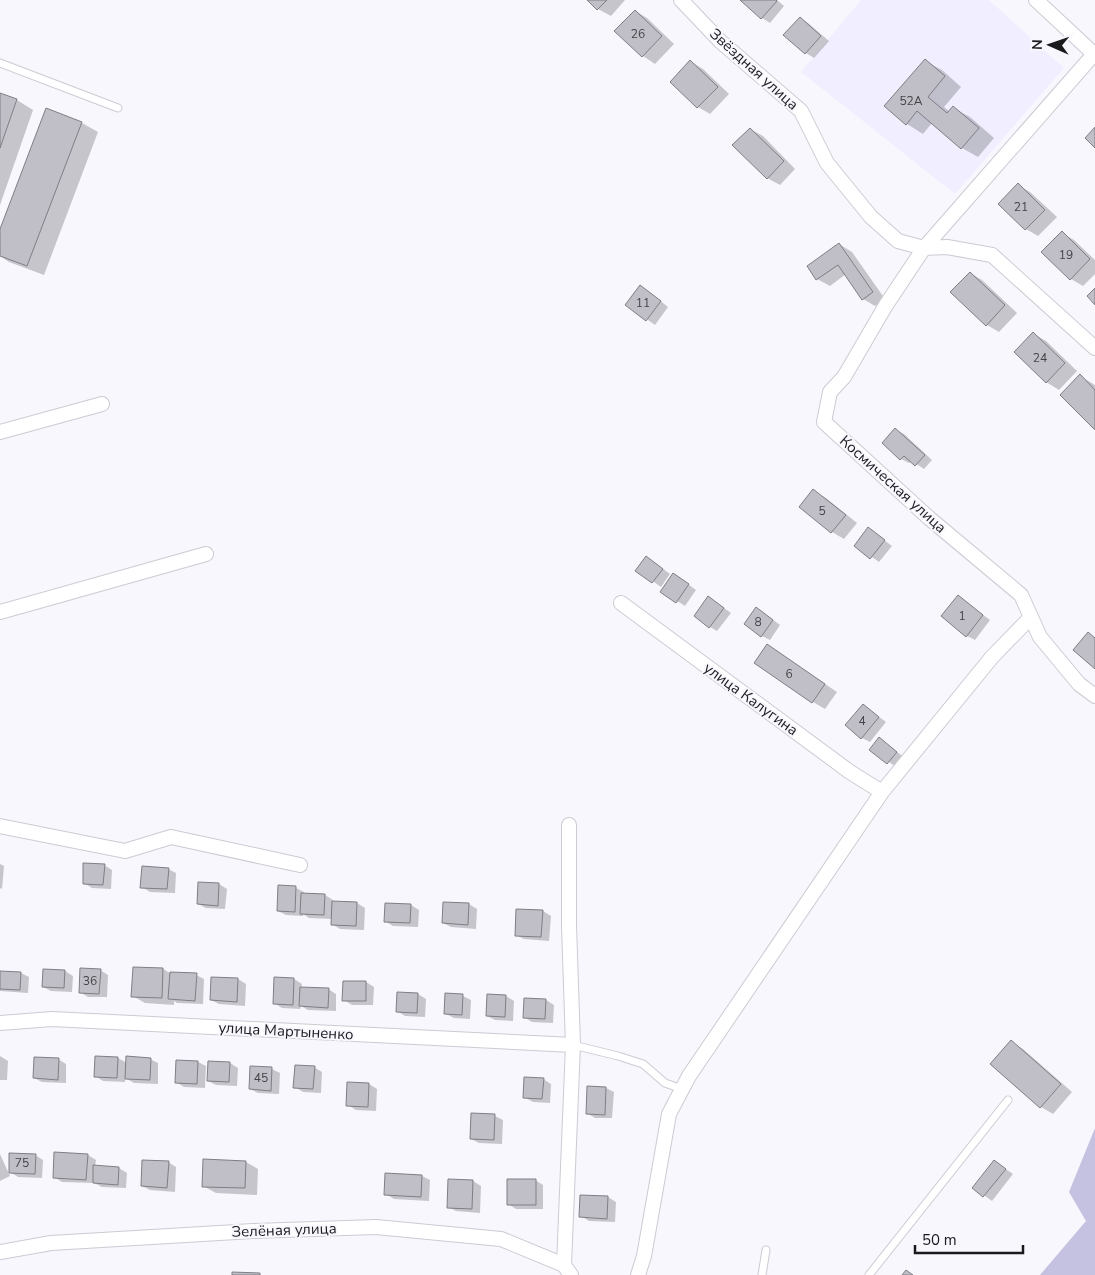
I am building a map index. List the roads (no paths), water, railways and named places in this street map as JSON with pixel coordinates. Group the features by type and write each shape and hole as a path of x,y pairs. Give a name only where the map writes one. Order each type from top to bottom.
{"street":[{"name":"Звёздная улица","path":"681,0 720,41 801,111 827,163 871,217 898,241 924,248 947,247 992,255 1095,348"},
{"path":"924,248 1095,54 1036,0"},
{"name":"Космическая улица","path":"924,248 886,305 844,376 830,392 824,422 929,518 1021,595 1040,637 1079,684 1095,696"},
{"path":"0,432 102,404"},
{"path":"0,612 206,554"},
{"name":"улица Калугина","path":"621,603 850,772 882,792"},
{"path":"638,1275 644,1256 668,1114 689,1076 882,792 992,657 1031,616"},
{"path":"568,1270 573,1045 568,925 569,825"},
{"path":"0,826 125,851 171,836 300,865"},
{"name":"улица Мартыненко","path":"0,1023 52,1019 573,1045"},
{"name":"Зелёная улица","path":"0,1252 51,1243 253,1231 376,1227 501,1239 568,1270"}],"lane":[{"path":"0,64 118,108"},
{"path":"573,1045 643,1064 665,1083 682,1088"},
{"path":"868,1275 1008,1100"},
{"path":"762,1275 766,1250"}]}
